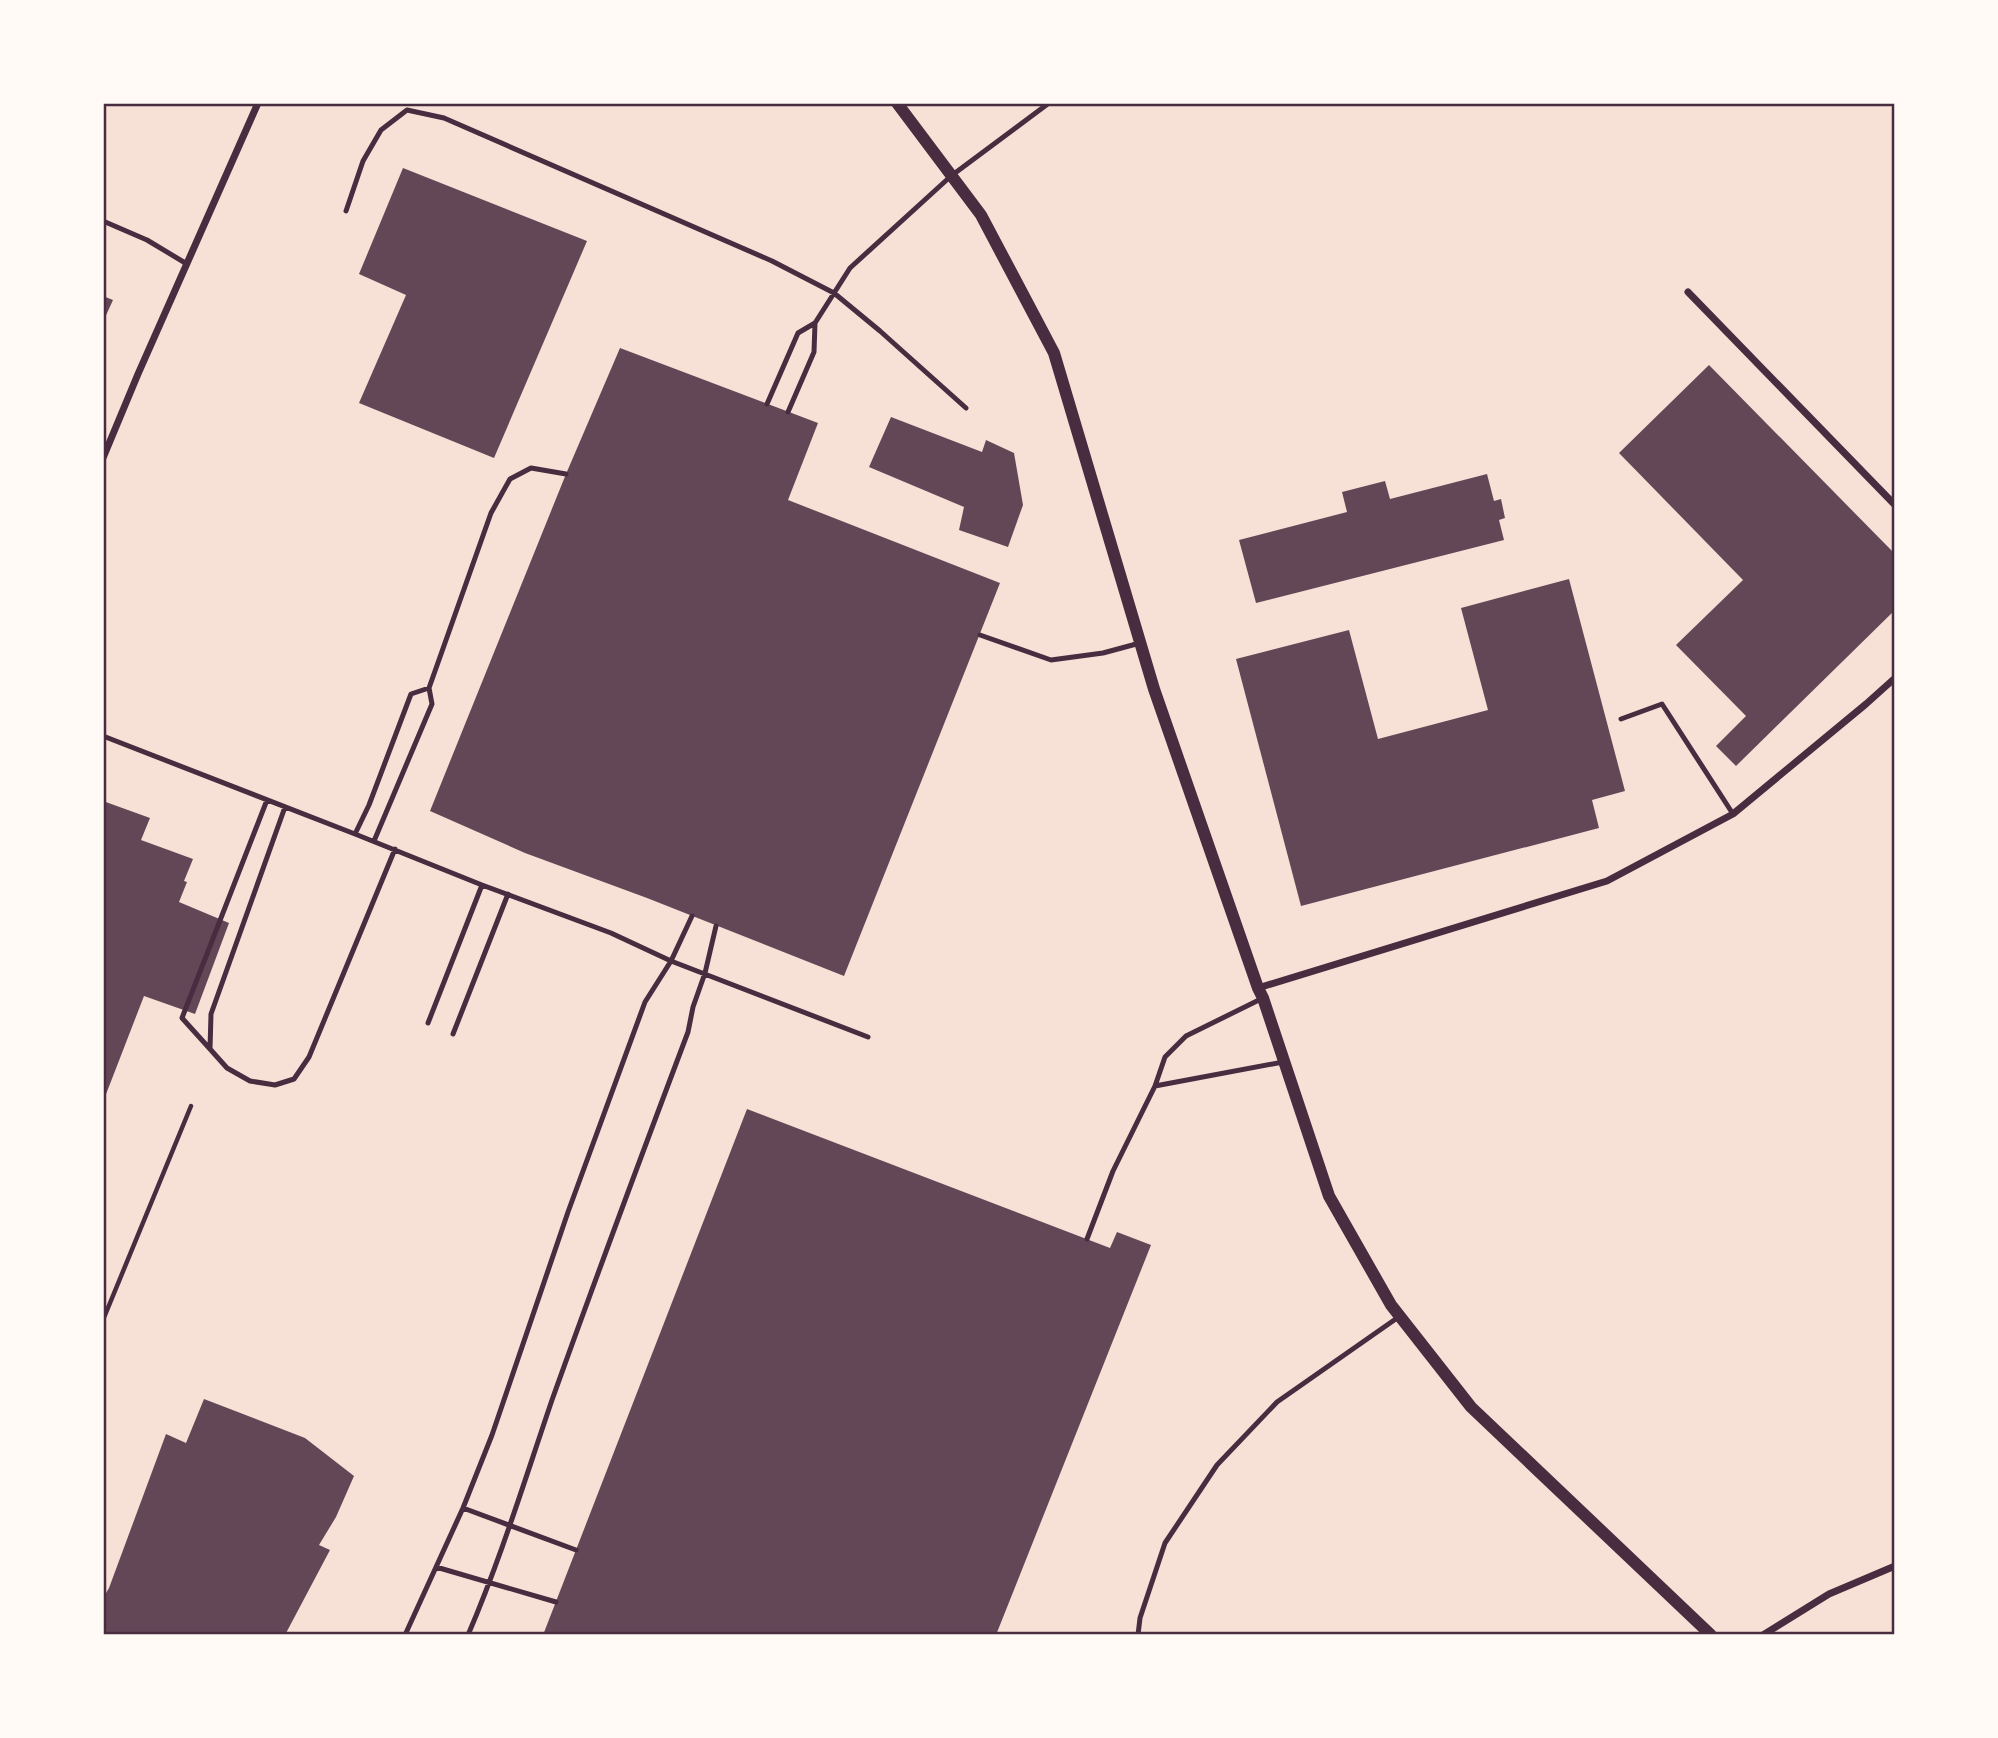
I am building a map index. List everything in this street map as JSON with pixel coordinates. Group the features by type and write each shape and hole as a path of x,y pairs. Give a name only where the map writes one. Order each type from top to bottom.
{"street":[{"path":"103,458 258,103"},
{"path":"897,103 981,215 1054,353 1154,689 1329,1196 1391,1305 1471,1407 1711,1635"},
{"path":"1688,292 1895,505"},
{"path":"1260,993 1607,881 1732,814 1866,705 1895,678"},
{"path":"1763,1635 1829,1594 1895,1566"}],"lane":[{"path":"767,404 798,333 815,323 850,268 951,176 1049,103"},
{"path":"346,211 363,161 381,130 407,110 444,118 772,261 834,293 966,408"},
{"path":"103,221 147,240 187,264"},
{"path":"788,412 814,352 815,323"},
{"path":"373,841 432,704 429,688 491,513 510,480 531,468 566,474"},
{"path":"980,635 1051,660 1103,653 1140,643"},
{"path":"355,834 369,805 411,694 429,688"},
{"path":"1621,719 1662,704 1732,814"},
{"path":"103,736 611,933 671,961 868,1037"},
{"path":"267,800 182,1018 227,1068 250,1081 275,1085 294,1079 309,1057 395,849"},
{"path":"210,1049 211,1014 285,807"},
{"path":"428,1023 482,885"},
{"path":"453,1034 508,894"},
{"path":"405,1635 463,1508 492,1435 568,1212 645,1002 671,961 692,916"},
{"path":"468,1635 491,1583 605,1251 688,1032 716,926"},
{"path":"1087,1239 1113,1171 1155,1086 1165,1057 1186,1036 1260,993"},
{"path":"1155,1086 1284,1061"},
{"path":"1138,1635 1140,1618 1165,1543 1217,1465 1277,1402 1400,1317"},
{"path":"463,1508 576,1550"},
{"path":"436,1567 556,1602"}],"path":[{"path":"103,1320 191,1106"}],"building":[{"path":"403,168 587,241 494,458 359,403 406,295 359,274"},
{"path":"103,296 113,300 103,322"},
{"path":"620,348 818,423 788,500 1000,583 844,976 525,853 430,811 566,474"},
{"path":"1709,365 1895,554 1895,610 1736,766 1716,746 1746,716 1676,645 1743,580 1619,453"},
{"path":"891,417 982,452 986,440 1014,453 1023,505 1008,547 959,530 964,507 869,467"},
{"path":"1487,474 1494,501 1501,499 1505,518 1499,520 1504,540 1256,603 1239,540 1347,512 1342,492 1385,481 1390,499"},
{"path":"1569,579 1625,791 1592,800 1599,828 1301,906 1236,659 1349,630 1378,739 1488,710 1461,608"},
{"path":"103,801 150,818 141,840 193,859 179,902 229,923 195,1014 144,996 103,1102"},
{"path":"747,1109 1110,1248 1117,1232 1151,1245 996,1635 543,1635"},
{"path":"204,1399 305,1438 354,1476 336,1517 319,1545 330,1550 285,1635 103,1635 103,1598 166,1434 186,1443"}]}
